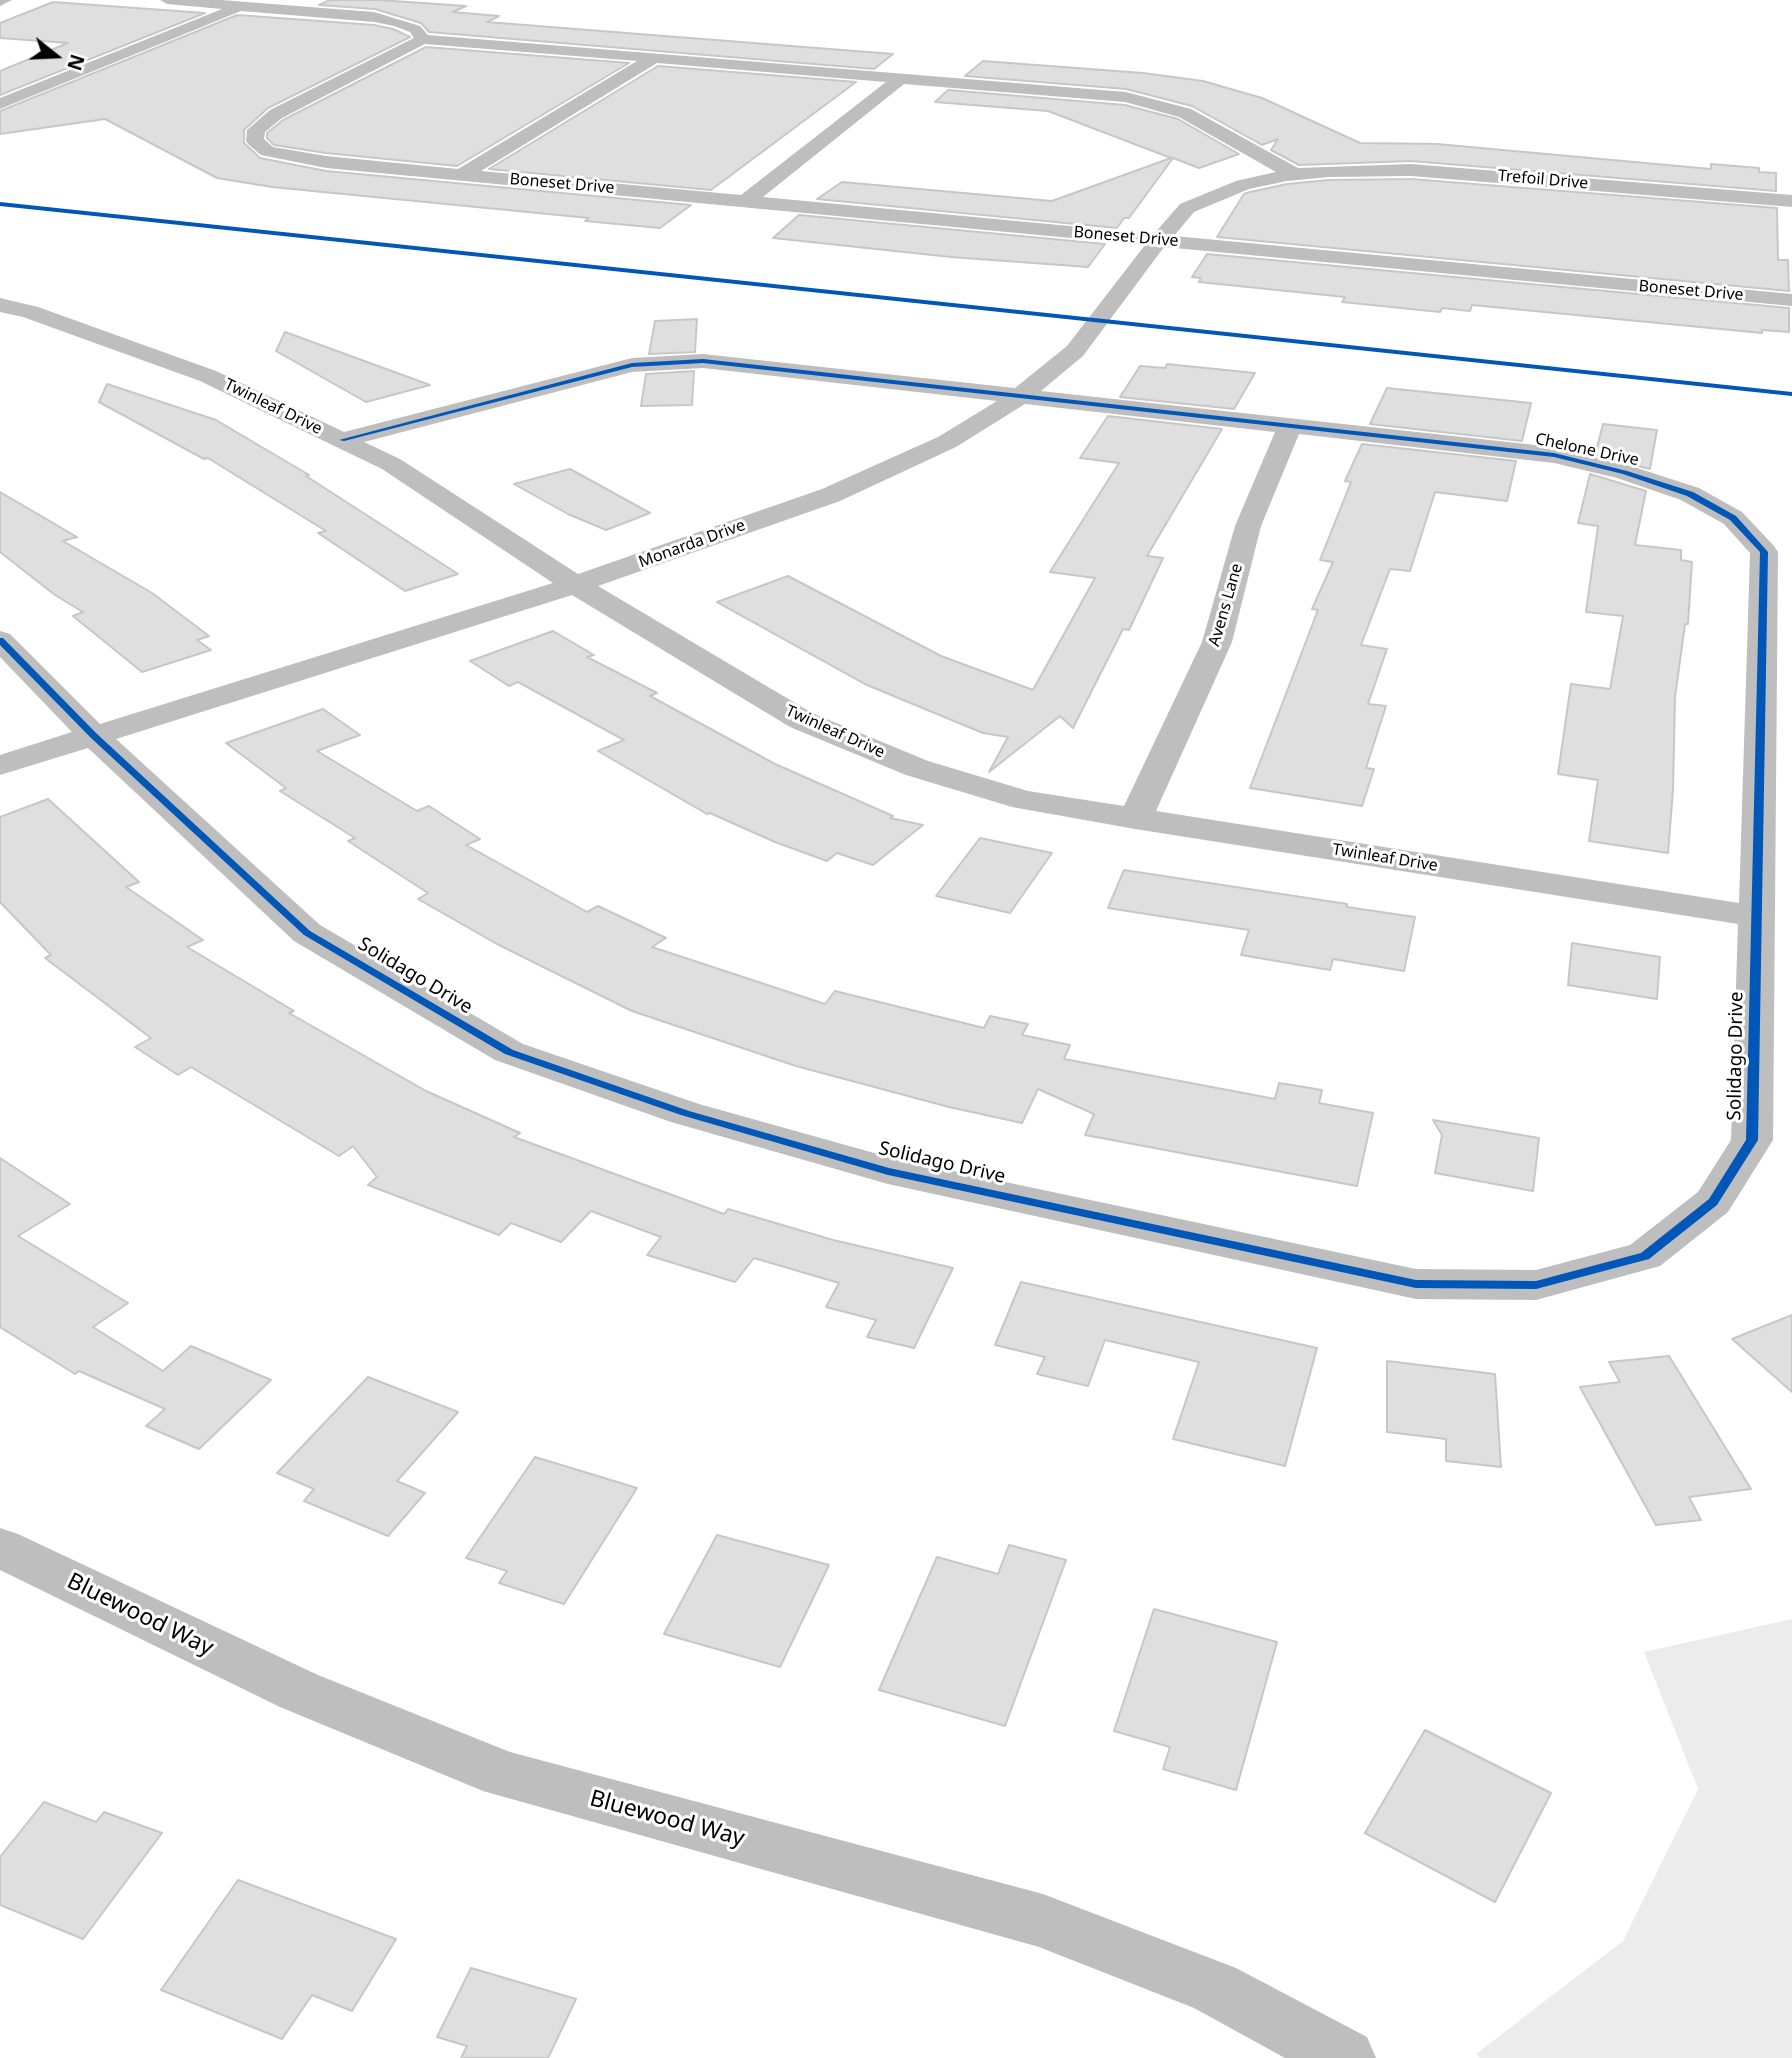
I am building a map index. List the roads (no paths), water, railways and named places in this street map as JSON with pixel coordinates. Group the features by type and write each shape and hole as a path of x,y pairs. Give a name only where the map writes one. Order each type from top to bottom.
{"street":[{"path":"167,0 374,17 415,29 423,39 1104,95 1149,101 1185,113 1294,174"},
{"path":"0,104 244,6"},
{"name":"Boneset Drive","path":"423,39 276,114 256,130 255,141 267,151 288,157 461,175 1792,300"},
{"path":"461,175 654,58"},
{"path":"746,201 900,79"},
{"name":"Trefoil Drive","path":"1294,174 1380,169 1443,171 1792,201"},
{"name":"Monarda Drive","path":"0,765 575,585 831,495 947,442 1019,397 1075,351 1159,240 1187,208 1242,185 1294,174"},
{"name":"Twinleaf Drive","path":"0,304 30,312 208,376 391,464 575,585 801,720 916,768 1024,800 1756,916"},
{"name":"Chelone Drive","path":"342,440 632,365 703,361 1554,455 1625,472 1690,494 1733,518 1764,552 1756,916"},
{"name":"Avens Lane","path":"1135,819 1217,642 1248,526 1290,426"},
{"name":"Solidago Drive","path":"0,640 93,735 307,933 509,1052 685,1113 888,1171 1416,1284 1536,1285 1644,1256 1713,1202 1752,1140 1756,916"},
{"name":"Bluewood Way","path":"0,1548 299,1691 503,1774 1044,1922 1215,1988 1345,2058"}]}
